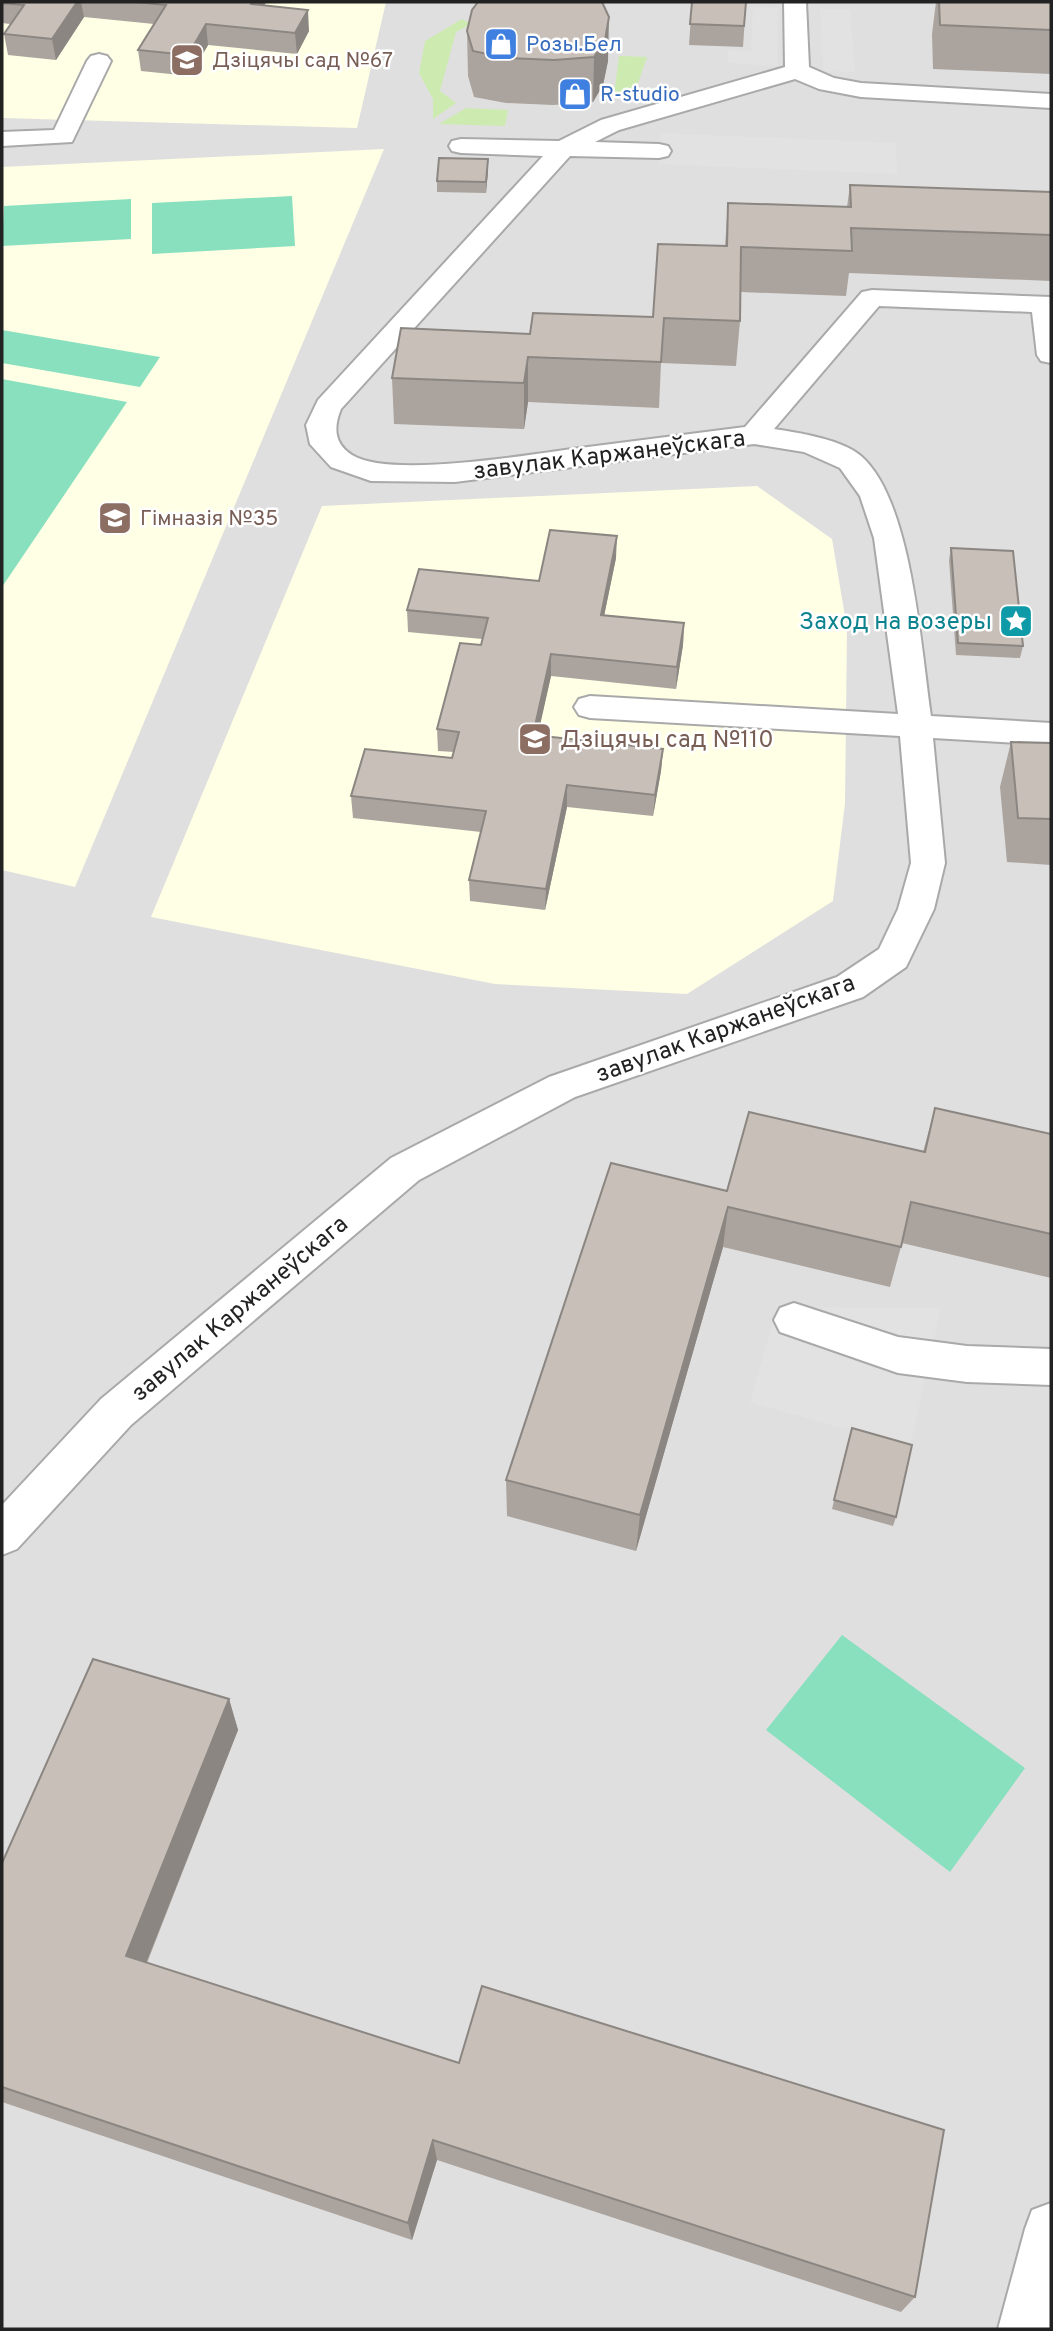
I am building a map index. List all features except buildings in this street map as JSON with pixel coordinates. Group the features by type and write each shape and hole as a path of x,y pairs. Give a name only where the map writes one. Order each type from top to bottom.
{"street":[{"path":"795,2 797,71 828,84 861,90 1051,101"},
{"path":"2,139 63,137 99,61"},
{"name":"завулак Каржанеўскага","path":"2,1535 116,1412 405,1169 562,1087 850,987 893,958 916,909 928,863 916,727 889,538 874,495 850,462 811,444 754,435 455,473 371,472 341,461 324,444 320,425 328,406 564,148 610,125 797,71"},
{"path":"461,146 659,151"},
{"path":"754,435 872,298 1045,304 1051,355"},
{"path":"590,707 1051,734"},
{"path":"794,1320 898,1355 967,1364 1051,1367"},
{"path":"1026,2329 1051,2229"}],"shaded area":[{"path":"2,2 1051,2 1051,2329 2,2329"},
{"name":"Дзіцячы сад №67","path":"2,2 386,2 357,128 2,118"},
{"path":"753,7 778,8 777,66 728,63 728,50 751,51"},
{"path":"820,9 850,10 855,72 823,71"},
{"path":"660,133 896,143 897,174 659,164"},
{"name":"Гімназія №35","path":"384,149 75,887 2,870 2,167"},
{"name":"Дзіцячы сад №110","path":"757,486 832,539 847,628 845,803 833,901 687,994 495,984 151,917 322,506"},
{"path":"777,1307 941,1308 910,1447 750,1402"}],"green space":[{"path":"462,19 471,24 456,32 440,91 456,103 433,119 433,99 419,73 425,41"},
{"path":"619,56 647,57 636,89 608,98 615,87"},
{"path":"466,108 508,110 505,126 439,124"},
{"path":"292,196 295,246 152,254 152,203"},
{"path":"131,199 131,239 2,246 4,206"},
{"path":"2,330 160,357 140,387 2,363"},
{"path":"2,379 127,402 2,587"},
{"path":"842,1635 1025,1768 950,1872 766,1730"}],"place":[{"name":"Розы.Бел","path":"501,44"},
{"name":"Дзіцячы сад №67","path":"187,60"},
{"name":"R-studio","path":"575,94"},
{"name":"Гімназія №35","path":"115,518"},
{"name":"Заход на возеры","path":"1016,621"},
{"name":"Дзіцячы сад №110","path":"535,739"}]}
